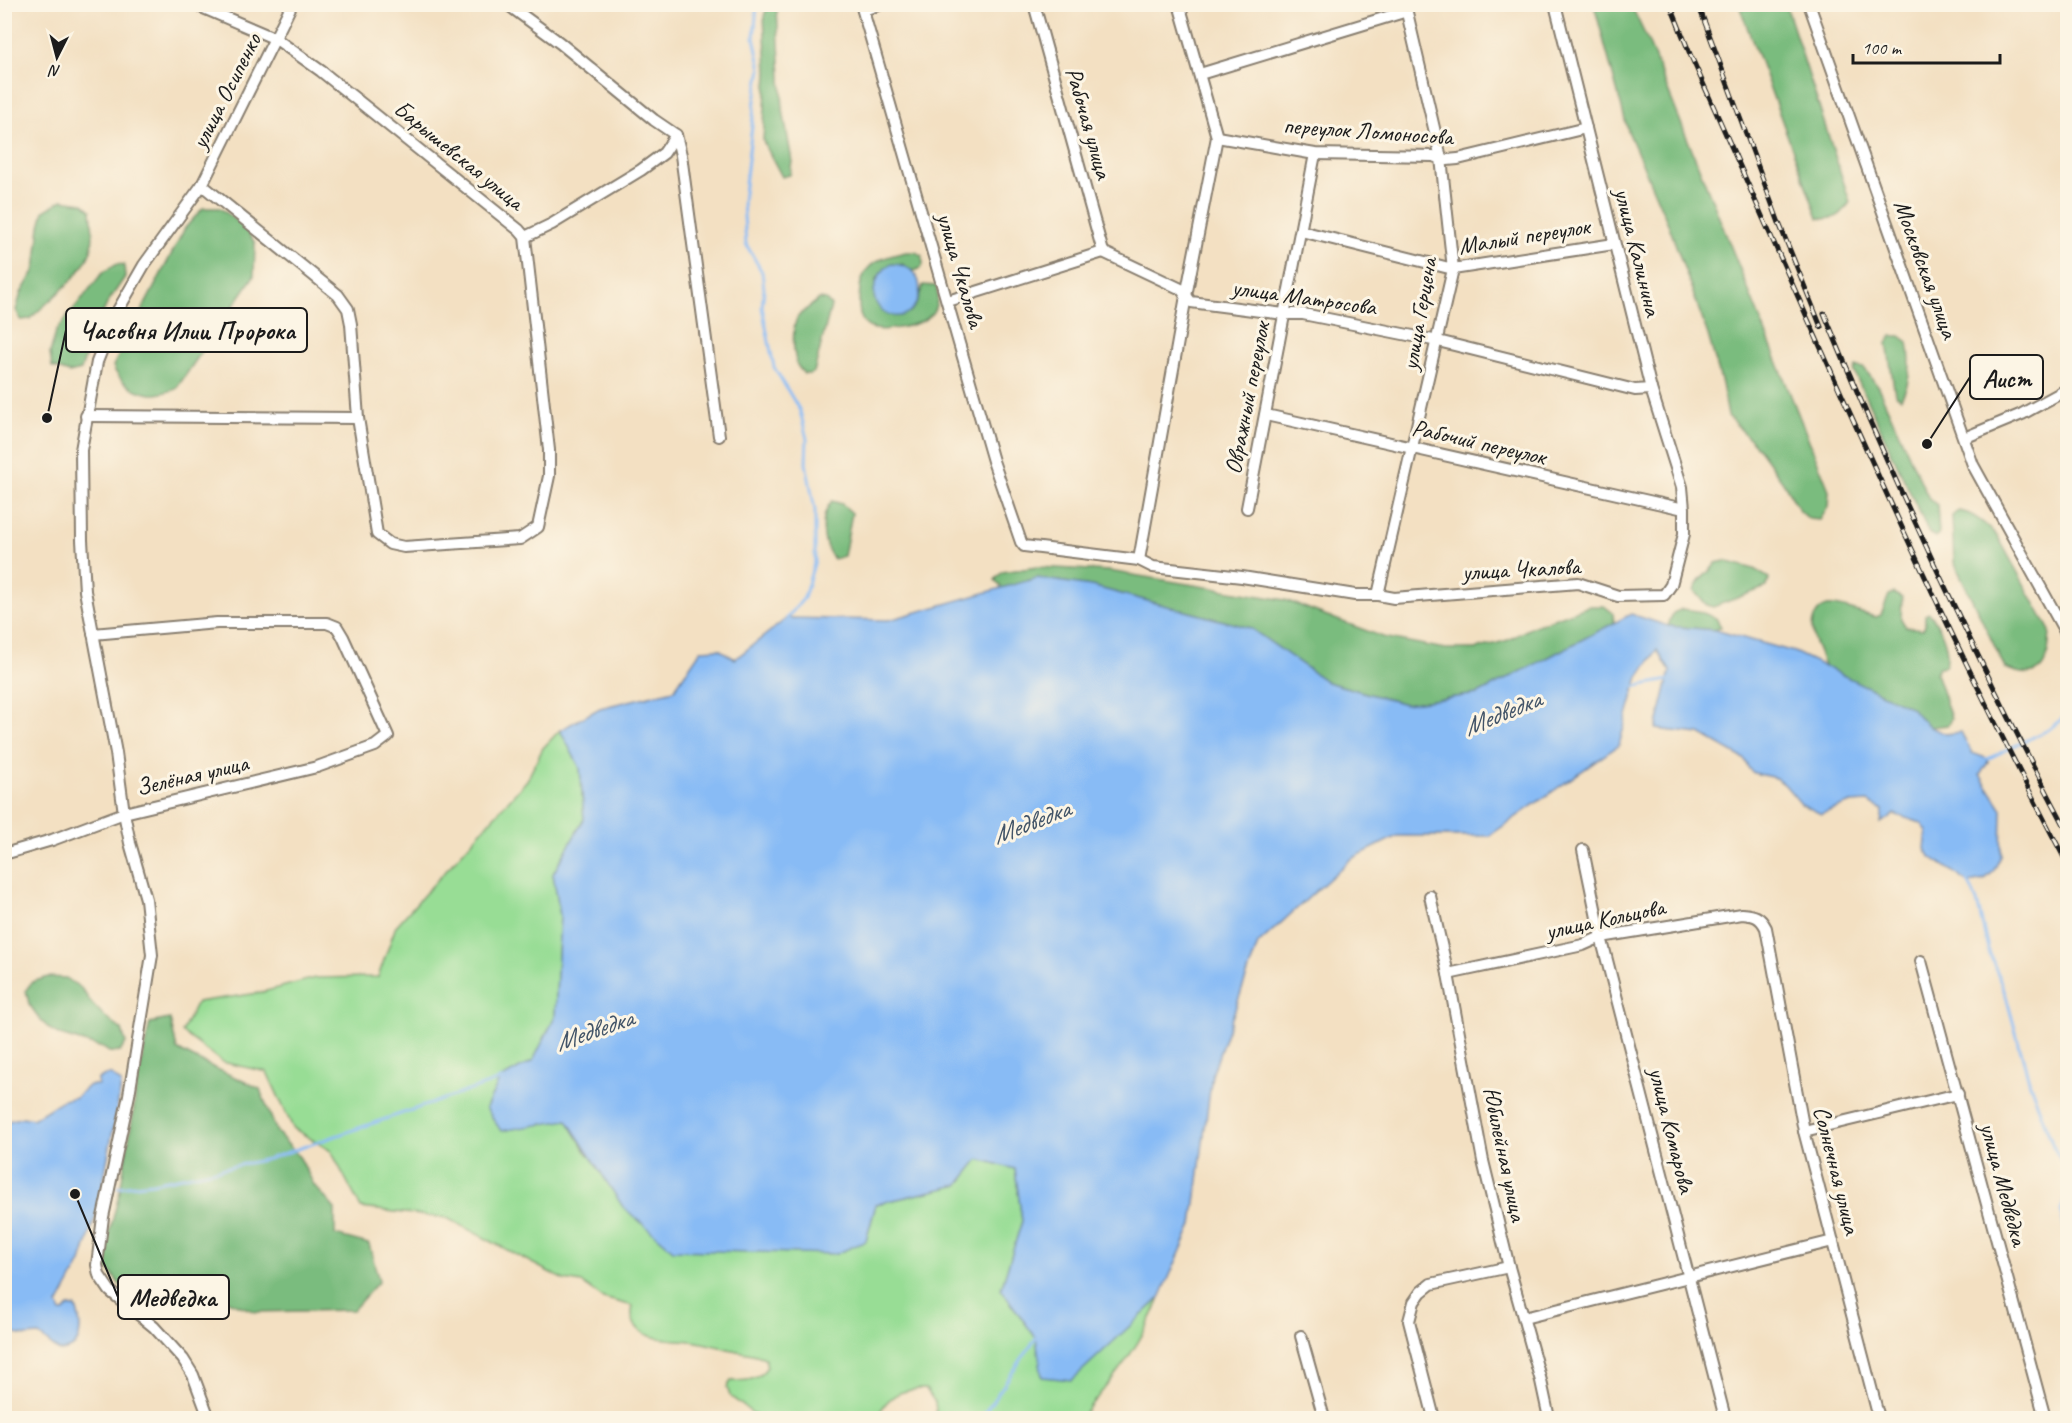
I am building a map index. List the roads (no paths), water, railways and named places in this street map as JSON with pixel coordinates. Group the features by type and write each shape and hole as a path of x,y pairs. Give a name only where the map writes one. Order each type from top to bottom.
{"street":[{"name":"Барышевская улица","path":"194,4 276,39 321,71 525,237 549,450 549,476 538,526 520,539 404,547 390,544 377,534 358,418"},
{"name":"улица Осипенко","path":"209,1419 193,1375 183,1359 154,1327 111,1291 99,1275 97,1265 103,1217 129,1095 153,955 147,899 130,843 124,813 116,753 86,591 82,540 81,450 97,362 117,312 144,265 198,189 292,4"},
{"path":"507,4 676,135 681,155 719,436"},
{"path":"862,7 881,4"},
{"name":"Рабочая улица","path":"1034,4 1103,252"},
{"path":"1139,560 1217,137 1179,4"},
{"name":"улица Калинина","path":"1555,4 1651,388 1682,487 1683,534 1671,585 1664,595"},
{"name":"Московская улица","path":"1809,4 1973,465 2067,637"},
{"name":"улица Чкалова","path":"862,7 993,461 1024,546 1139,560 1153,567 1242,577 1355,595 1394,598 1578,583 1618,596 1664,595"},
{"path":"1200,74 1406,8"},
{"name":"улица Герцена","path":"1378,595 1453,269 1441,158 1406,8"},
{"name":"переулок Ломоносова","path":"1217,137 1316,154 1458,159 1586,129"},
{"path":"525,237 552,224 641,170 664,153 676,135"},
{"name":"Овражный переулок","path":"1247,508 1316,154"},
{"path":"86,416 358,418 348,309 338,295 198,189"},
{"name":"Малый переулок","path":"1301,231 1453,269 1614,244"},
{"path":"948,301 1103,252"},
{"name":"улица Матросова","path":"1103,252 1180,289 1191,302 1284,314 1303,314 1438,341 1635,390 1651,388"},
{"path":"1964,438 2022,414 2067,389"},
{"name":"Рабочий переулок","path":"1266,415 1684,509"},
{"name":"Зелёная улица","path":"4,854 52,840 124,813 317,767 375,746 388,736 343,637 337,627 327,623 217,623 93,634"},
{"name":"улица Комарова","path":"1583,850 1601,937 1725,1419"},
{"name":"Юбилейная улица","path":"1430,896 1448,974 1483,1161 1549,1419"},
{"name":"улица Кольцова","path":"1448,974 1583,945 1601,937 1742,914 1754,915 1762,920 1766,928"},
{"name":"Солнечная улица","path":"1766,928 1804,1131 1879,1419"},
{"name":"улица Медведка","path":"1921,961 2045,1419"},
{"path":"1804,1131 1958,1094"},
{"path":"1524,1318 1833,1241"},
{"path":"1434,1419 1409,1321 1414,1302 1420,1292 1431,1284 1509,1267"},
{"path":"1301,1336 1324,1419"}],"water":[{"path":"891,264 906,267 916,275 919,285 914,307 906,314 895,316 883,311 875,299 877,279"},
{"path":"1037,578 1091,586 1250,628 1327,682 1405,704 1478,694 1631,614 1668,626 1715,630 1794,652 1910,707 1930,727 1946,734 1961,732 1972,753 1986,758 1988,762 1980,775 2002,809 2001,856 1993,872 1984,880 1969,883 1930,856 1925,849 1927,831 1921,823 1894,814 1881,823 1883,810 1868,802 1851,803 1821,814 1801,804 1776,778 1754,773 1744,759 1700,734 1656,729 1670,671 1657,650 1637,680 1619,745 1489,836 1397,836 1351,859 1258,944 1212,1075 1192,1225 1160,1298 1072,1380 1042,1377 1036,1338 1001,1289 1022,1221 1015,1169 979,1159 958,1185 876,1204 866,1241 836,1254 673,1250 623,1207 567,1120 501,1131 486,1108 500,1079 533,1061 555,1017 560,915 553,874 584,819 580,768 560,730 600,708 674,690 701,650 719,649 735,659 787,618 889,620"},
{"path":"105,1075 112,1075 121,1083 120,1092 99,1205 81,1262 58,1305 61,1312 69,1307 76,1307 79,1336 73,1347 59,1351 39,1335 26,1336 5,1332 5,1122 23,1117 33,1119 63,1100 76,1097 89,1085 98,1085 98,1079"}],"waterway":[{"path":"757,4 754,38 761,69 743,202 746,244 762,272 764,289 762,307 774,367 800,411 807,439 806,463 815,510 815,560 804,598 787,618 788,620"},
{"name":"Медведка","path":"1632,687 1669,680"},
{"path":"1983,761 2048,730 2068,714"},
{"path":"1968,881 1977,901 1988,949 2006,996 2030,1084 2053,1146 2068,1173"},
{"name":"Медведка","path":"118,1187 153,1183 268,1159 503,1079"},
{"path":"2068,1190 2061,1211 2068,1254"},
{"path":"981,1418 1036,1338"},
{"path":"2068,1394 2068,1414"}],"railway":[{"path":"1670,4 1690,54 1919,564 2068,865"},
{"path":"1698,4 1779,223 1821,327"},
{"path":"1824,313 1880,445 1940,576 2068,832"}],"place":[{"name":"Часовня Илии Пророка","path":"47,418"},
{"name":"Аист","path":"1927,444"},
{"name":"Медведка","path":"75,1194"}]}
